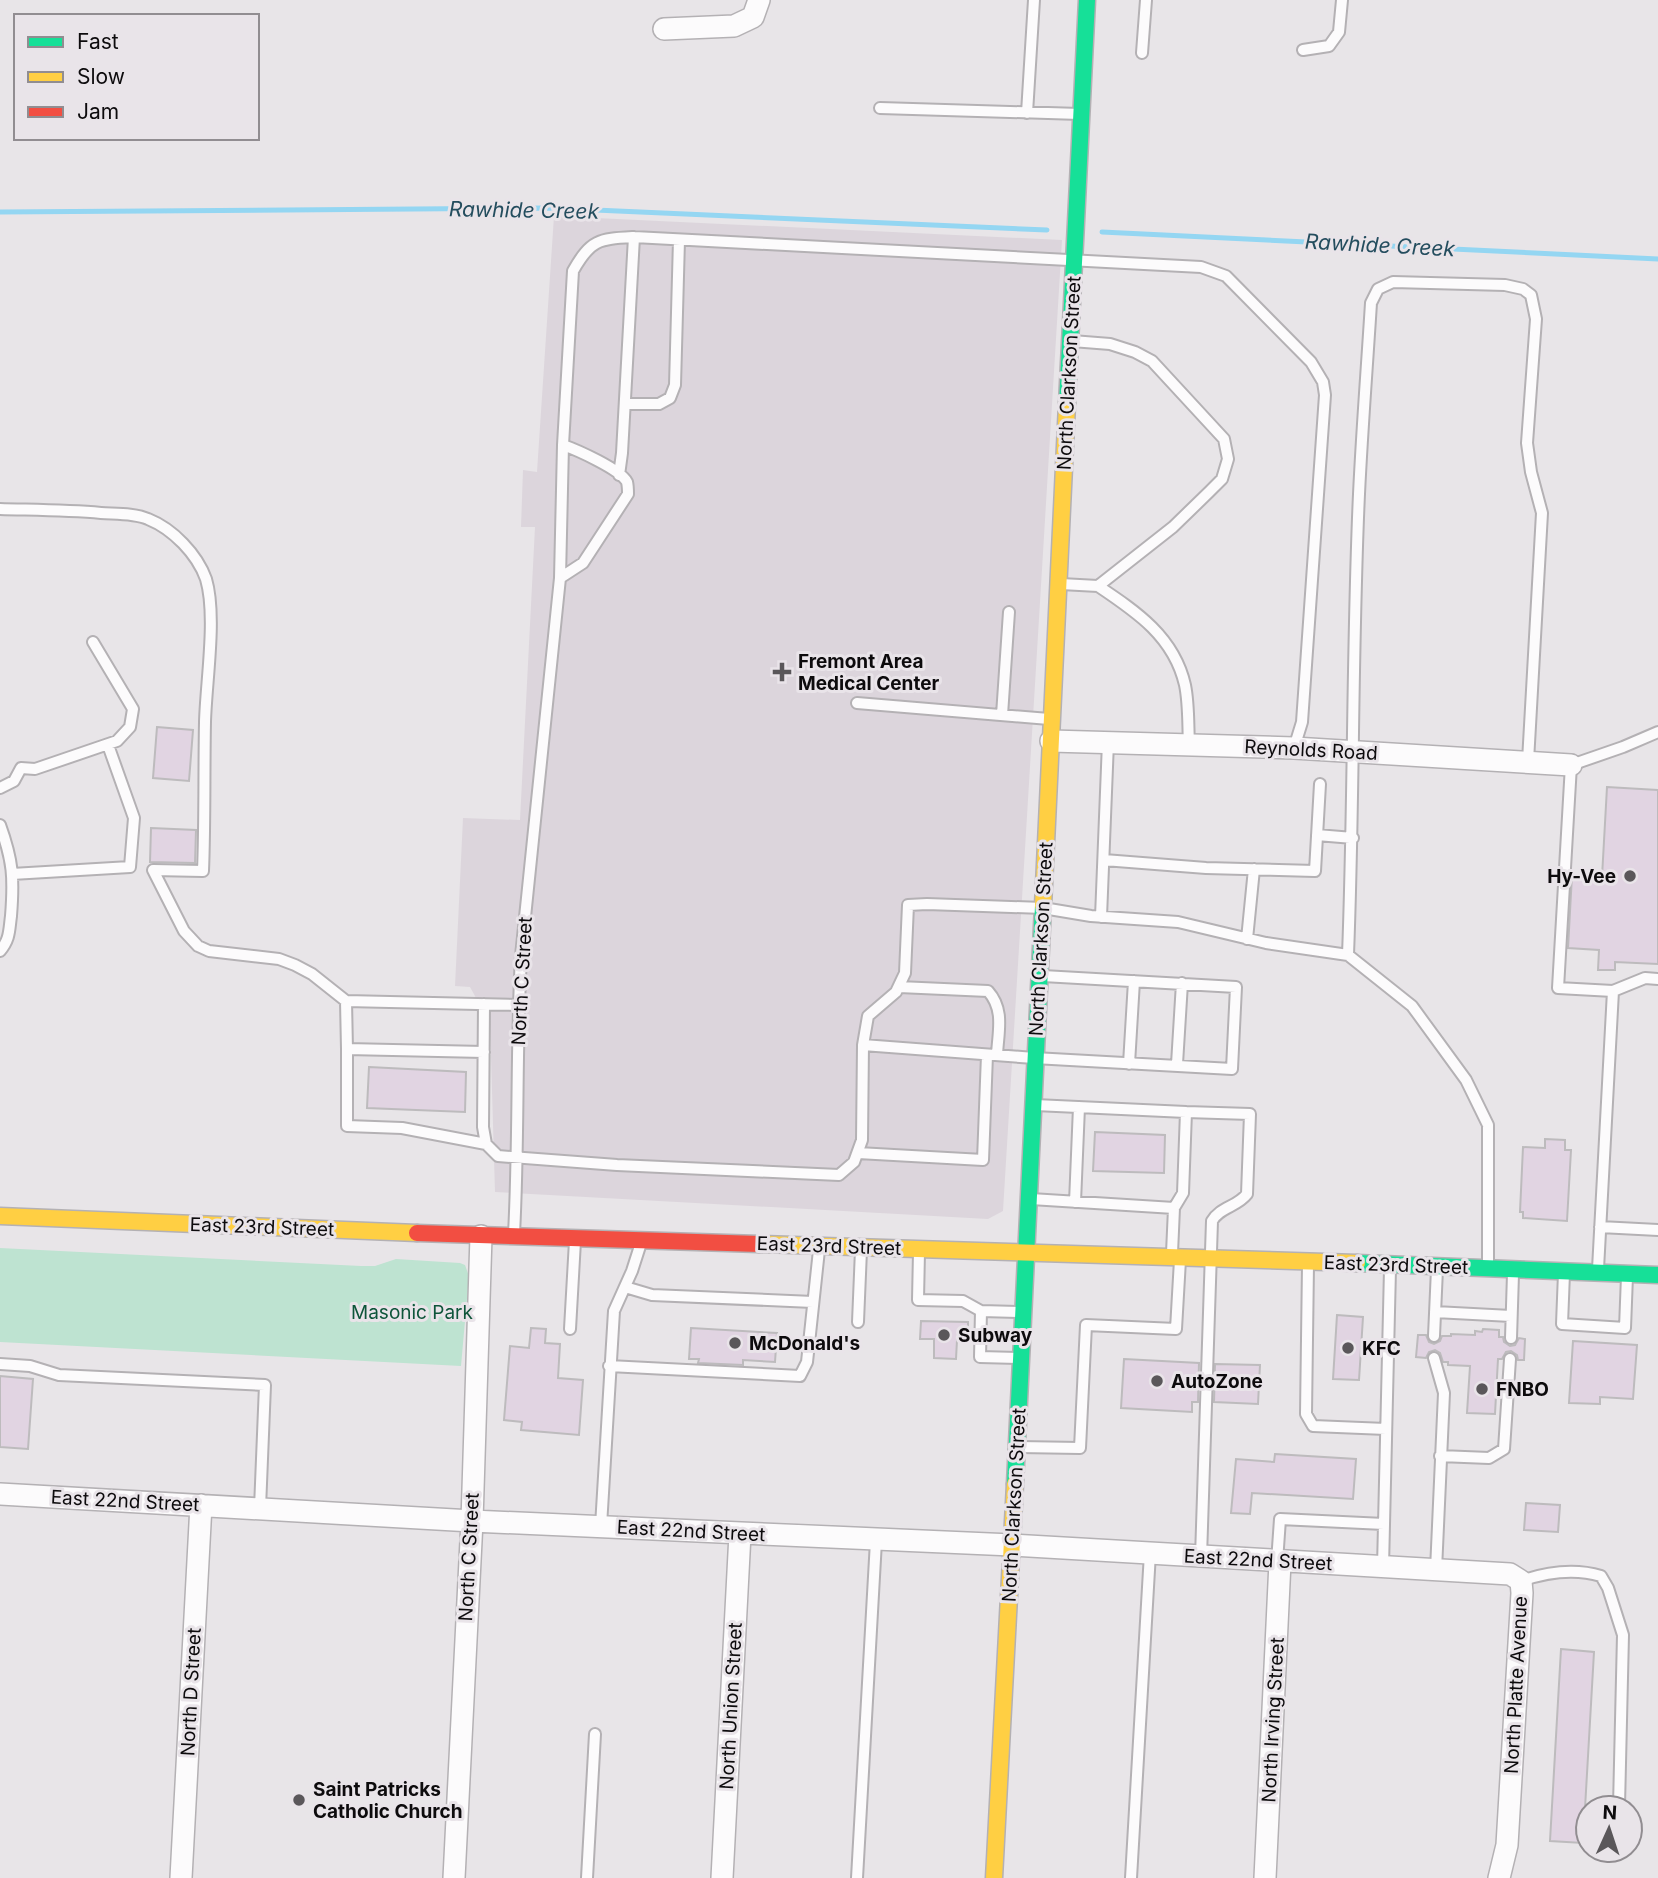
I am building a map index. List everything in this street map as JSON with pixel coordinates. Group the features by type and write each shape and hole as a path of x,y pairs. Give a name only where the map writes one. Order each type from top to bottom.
{"street":[{"path":"663,29 734,26 753,17 759,0"},
{"name":"North Clarkson Street","path":"994,1878 1013,1545 1034,1058 1087,0"},
{"name":"Reynolds Road","path":"1051,741 1294,748 1571,765"},
{"name":"East 23rd Street","path":"0,1216 481,1236 1390,1264 1658,1275"},
{"name":"North C Street","path":"454,1878 481,1236"},
{"name":"East 22nd Street","path":"0,1494 471,1521 1013,1545 1383,1567"},
{"name":"North D Street","path":"181,1878 201,1505"},
{"name":"North Union Street","path":"722,1878 740,1534"},
{"name":"North Irving Street","path":"1265,1878 1279,1562"},
{"name":"North Platte Avenue","path":"1383,1567 1510,1574 1521,1581 1507,1845 1499,1878"},
{"name":"North Platte Avenue","path":"1507,1845 1515,1878"}],"lane":[{"path":"1027,113 1034,0"},
{"path":"1142,53 1146,0"},
{"path":"1303,50 1329,46 1339,32 1342,0"},
{"path":"880,108 1082,114"},
{"path":"619,475 634,237"},
{"name":"North C Street","path":"514,1236 521,956 560,578 563,445 573,271 585,250 604,239 634,237 1200,267 1226,276 1311,362 1323,382 1325,395 1303,722 1294,748"},
{"path":"625,404 660,404 670,398 675,385 679,240"},
{"path":"1348,955 1353,838 1352,751 1359,494 1371,303 1378,289 1393,282 1506,285 1523,289 1531,296 1536,319 1527,443 1531,472 1542,513 1528,761"},
{"path":"1071,341 1110,344 1152,361 1224,439 1228,459 1222,479 1209,492 1173,527 1098,586"},
{"path":"560,578 583,563 628,494 626,482 619,475 563,445"},
{"path":"0,509 77,510 147,518 164,528 191,553 206,580 210,613 203,871 130,867 12,873"},
{"path":"1058,584 1098,586 1141,615 1167,641 1178,662 1186,688 1189,745"},
{"path":"1002,715 1009,612"},
{"path":"0,788 14,781 21,768 36,769 108,745 117,741 130,727 133,709 93,642"},
{"path":"857,703 1052,719"},
{"path":"1658,732 1571,765 1558,988 1614,991 1645,978 1658,979"},
{"path":"1101,917 1108,743"},
{"path":"108,745 134,818 130,867"},
{"path":"1104,860 1315,871 1320,784"},
{"path":"0,825 8,849 14,886 0,951"},
{"path":"1317,835 1353,838"},
{"path":"1247,939 1254,869"},
{"path":"153,870 184,931 198,946 209,951 270,958 295,965 312,974 346,1001 518,1005"},
{"path":"346,1001 347,1126 402,1128 486,1144 498,1156 518,1158 838,1175 854,1162 862,1140 863,1045 868,1016 896,992 905,973 908,905 1043,908 1101,917 1178,922 1247,939 1348,955 1412,1006 1466,1080 1488,1125 1488,1268"},
{"path":"863,1045 1232,1069 1236,987 1039,975"},
{"path":"1129,1064 1134,981"},
{"path":"1177,1065 1182,983"},
{"path":"858,1153 983,1160 992,1055 1000,1014 996,1000 988,992 899,987"},
{"path":"1597,1272 1614,991"},
{"path":"484,1004 483,1127 486,1144"},
{"path":"347,1049 484,1052"},
{"path":"1032,1105 1250,1114 1247,1194 1240,1202 1217,1212 1212,1221 1201,1557"},
{"path":"1075,1202 1079,1107"},
{"path":"1017,1447 1080,1448 1086,1325 1176,1329 1174,1208 1183,1193 1186,1112"},
{"path":"1028,1199 1174,1208"},
{"path":"1600,1227 1658,1230"},
{"path":"570,1329 575,1238"},
{"path":"601,1526 614,1311 641,1240"},
{"path":"610,1366 800,1376 807,1362 819,1246"},
{"path":"858,1322 861,1247"},
{"path":"919,1250 918,1300 964,1301 981,1311 1023,1312"},
{"path":"1308,1262 1306,1413 1314,1426 1386,1429"},
{"path":"1383,1567 1390,1264"},
{"path":"1434,1335 1437,1266"},
{"path":"1511,1338 1513,1269"},
{"path":"1564,1271 1562,1324 1625,1328 1628,1274"},
{"path":"625,1287 652,1295 813,1301"},
{"path":"981,1311 980,1357 1022,1358"},
{"path":"1435,1312 1511,1316"},
{"path":"1434,1358 1444,1394 1436,1570"},
{"path":"1440,1456 1489,1458 1504,1449 1510,1359"},
{"path":"0,1364 30,1366 59,1375 265,1385 260,1508"},
{"path":"1279,1562 1280,1519 1384,1524"},
{"path":"857,1878 876,1541"},
{"path":"1131,1878 1150,1553"},
{"path":"1521,1581 1546,1573 1589,1573 1601,1576 1608,1588 1623,1634 1619,1794"},
{"path":"587,1878 595,1734"}],"shaded area":[{"name":"Fremont Area Medical Center","path":"554,216 1062,240 1003,1211 988,1219 495,1192 490,1023 470,987 455,986 463,818 520,820 535,527 521,527 523,470 537,472"}],"green space":[{"name":"Masonic Park","path":"0,1248 361,1266 375,1266 396,1259 460,1263 465,1265 469,1276 461,1366 0,1342"}],"building":[{"path":"157,727 193,730 189,781 153,778"},
{"name":"Hy-Vee","path":"1607,787 1658,790 1658,964 1615,962 1615,970 1598,970 1599,950 1568,948 1572,875 1602,877"},
{"path":"151,828 196,830 195,863 150,862"},
{"path":"369,1067 466,1072 465,1112 367,1108"},
{"path":"1095,1132 1165,1135 1164,1173 1093,1171"},
{"path":"1545,1139 1565,1140 1565,1150 1571,1150 1567,1221 1523,1218 1523,1212 1520,1212 1523,1147 1545,1148"},
{"name":"KFC","path":"1337,1315 1363,1317 1359,1380 1333,1379"},
{"path":"921,1321 968,1322 968,1341 957,1340 956,1359 934,1358 934,1339 920,1339"},
{"path":"531,1328 546,1329 545,1343 560,1344 558,1378 583,1380 579,1435 521,1430 522,1422 504,1420 510,1346 529,1348"},
{"path":"691,1328 777,1333 775,1362 743,1360 743,1365 698,1363 699,1359 689,1359"},
{"name":"FNBO","path":"1483,1329 1499,1330 1499,1337 1503,1337 1504,1342 1510,1346 1515,1345 1519,1338 1525,1339 1524,1360 1518,1360 1517,1355 1511,1351 1498,1359 1495,1414 1467,1413 1470,1366 1448,1365 1435,1350 1429,1352 1426,1358 1416,1357 1418,1335 1426,1335 1429,1342 1434,1344 1440,1341 1442,1336 1475,1335 1475,1331 1482,1332"},
{"path":"1573,1341 1637,1345 1633,1399 1600,1397 1600,1404 1569,1403"},
{"path":"1124,1359 1199,1363 1198,1402 1192,1402 1192,1412 1121,1408"},
{"path":"1215,1364 1260,1365 1258,1404 1214,1402"},
{"path":"0,1376 33,1379 28,1449 0,1447"},
{"path":"1275,1454 1356,1459 1353,1499 1252,1493 1250,1514 1231,1513 1236,1459 1274,1462"},
{"path":"1526,1503 1560,1505 1558,1532 1524,1530"},
{"path":"1561,1649 1594,1652 1586,1794 1574,1794 1574,1842 1550,1841"}],"waterway":[{"name":"Rawhide Creek","path":"0,212 550,208 1047,230"},
{"name":"Rawhide Creek","path":"1102,232 1658,259"}],"traffic: fast":[{"path":"1067,404 1087,0"},
{"path":"1015,1484 1043,906"},
{"path":"1357,1263 1658,1275"}],"traffic: slow":[{"path":"1043,906 1067,404"},
{"path":"0,1216 417,1233"},
{"path":"759,1244 1357,1263"},
{"path":"994,1878 1015,1484"}],"traffic: jam":[{"path":"417,1233 759,1244"}],"place":[{"name":"Fremont Area Medical Center","path":"782,672"},
{"name":"Hy-Vee","path":"1630,876"},
{"name":"Subway","path":"944,1335"},
{"name":"McDonald's","path":"735,1343"},
{"name":"KFC","path":"1348,1348"},
{"name":"AutoZone","path":"1157,1381"},
{"name":"FNBO","path":"1482,1389"},
{"name":"Saint Patricks Catholic Church","path":"299,1800"}]}
